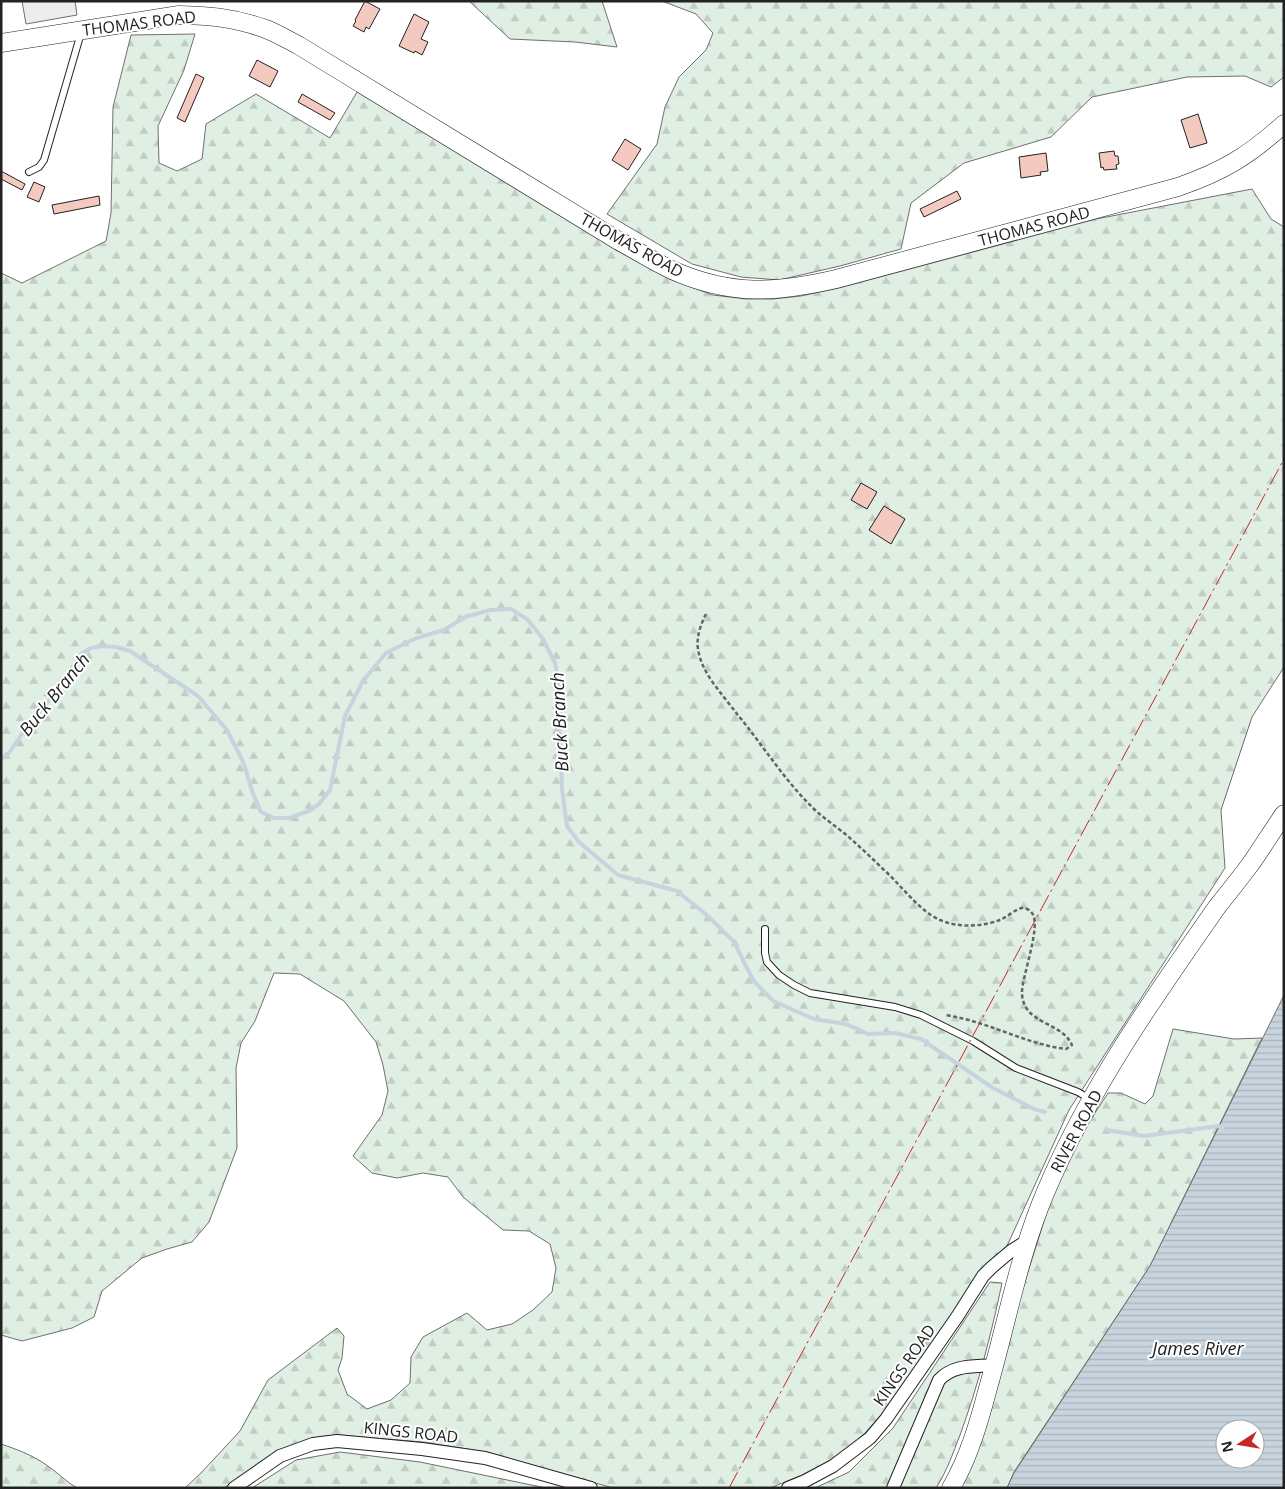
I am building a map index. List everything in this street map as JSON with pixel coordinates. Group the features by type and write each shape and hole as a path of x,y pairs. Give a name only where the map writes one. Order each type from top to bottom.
{"street":[{"name":"THOMAS ROAD","path":"1,43 179,15 226,18 263,28 298,45 619,241 672,270 715,286 746,290 800,287 836,279 1178,187 1229,166 1259,146 1284,124"},
{"name":"RIVER ROAD","path":"951,1488 966,1457 977,1427 1027,1240 1056,1169 1091,1099 1134,1029 1284,814"},
{"name":"KINGS ROAD","path":"788,1488 833,1466 870,1438 886,1419 983,1276 1011,1251 1027,1240"},
{"path":"892,1488 939,1380 954,1368 994,1365"},
{"name":"KINGS ROAD","path":"234,1488 280,1456 313,1444 337,1441 422,1448 485,1458 591,1488"}],"lane":[{"path":"29,172 39,167 44,160 82,30"},
{"path":"765,929 767,962 779,975 794,985 810,993 906,1009 973,1041 1016,1068 1078,1092 1091,1099"}],"path":[{"path":"706,614 700,626 697,642 699,654 707,672 720,692 794,788 812,807 851,839 923,909 940,920 970,926 1001,920 1021,908 1032,912 1034,918 1032,942 1023,986 1024,1003 1028,1012 1036,1019 1069,1038 1072,1045 1066,1049 1048,1046 959,1017 940,1014 921,1015"}],"green space":[{"path":"469,1 602,1 617,47 575,42 510,39"},
{"path":"662,1 1284,1 1284,77 1271,87 1245,76 1187,77 1092,97 1051,137 964,163 911,203 901,249 779,280 741,277 692,264 607,214 657,144 665,107 679,77 706,50 713,33 696,14"},
{"path":"195,34 184,70 158,126 159,163 177,171 202,159 206,124 256,94 330,138 357,92 614,249 669,279 713,295 746,299 801,296 839,288 1096,219 1252,189 1271,219 1284,227 1284,667 1252,717 1221,810 1225,868 1069,1110 1007,1246 978,1273 952,1314 881,1415 865,1433 830,1461 802,1475 770,1488 613,1488 486,1452 423,1442 337,1435 312,1438 277,1451 224,1488 185,1488 240,1431 268,1380 337,1328 344,1336 342,1358 338,1370 347,1394 367,1409 391,1400 410,1383 411,1357 423,1337 467,1313 487,1330 512,1324 533,1310 552,1292 556,1268 550,1244 529,1231 503,1230 463,1197 448,1177 423,1173 397,1178 372,1173 353,1156 382,1115 388,1091 383,1065 376,1042 344,1001 300,974 274,973 255,1021 241,1043 236,1068 237,1148 209,1222 192,1242 142,1258 102,1291 94,1317 72,1328 22,1341 1,1335 1,273 22,283 106,241 111,213 113,107 131,35"},
{"path":"1173,1029 1234,1039 1262,1038 1150,1266 1014,1472 1007,1488 960,1488 1050,1202 1078,1139 1108,1093 1121,1093 1145,1104 1153,1096"},
{"path":"990,1282 1002,1283 984,1360 960,1435 947,1469 936,1488 815,1488 849,1472 893,1428"},
{"path":"1,1444 24,1452 40,1461 77,1488 1,1488"},
{"path":"340,1452 420,1462 546,1488 252,1488 296,1460"}],"shaded area":[{"path":"22,1 75,1 77,15 26,24"}],"water":[{"name":"James River","path":"1284,995 1284,1488 1007,1488 1014,1473 1150,1266"}],"building":[{"path":"365,1 380,9 369,29 366,27 364,32 353,26"},
{"path":"414,14 429,22 421,39 428,42 422,55 399,46"},
{"path":"257,60 278,71 270,87 249,76"},
{"path":"196,74 204,78 185,122 177,118"},
{"path":"302,94 335,113 330,120 298,102"},
{"path":"1198,114 1207,143 1190,148 1181,120"},
{"path":"625,139 641,149 628,170 612,160"},
{"path":"1114,151 1115,156 1118,156 1119,164 1116,165 1117,169 1104,170 1103,167 1101,168 1099,153"},
{"path":"1046,153 1048,171 1040,172 1041,175 1021,178 1019,157"},
{"path":"1,171 25,184 22,190 1,179"},
{"path":"34,182 45,187 39,202 27,197"},
{"path":"957,191 961,199 924,217 920,209"},
{"path":"99,196 100,205 54,214 52,205"},
{"path":"861,483 877,492 867,509 851,500"},
{"path":"884,506 905,519 891,544 869,530"}],"waterway":[{"name":"Buck Branch","path":"1,759 9,753 26,728 56,692 81,654 91,648 102,646 116,647 130,651 198,696 227,730 244,764 261,812 274,818 289,818 309,811 319,804 330,790 345,716 363,681 386,653 414,639 444,630 465,617 490,610 511,609 528,620 543,639 555,663 560,690 559,722 562,789 567,826 579,842 618,875 677,891 709,917 734,942 753,980 773,1001 814,1019 846,1024 868,1034 895,1033 921,1039 993,1088 1034,1109 1045,1112"},
{"name":"Buck Branch","path":"1107,1130 1144,1136 1219,1126 1223,1128"}],"power":[{"path":"729,1488 1284,459"}]}
